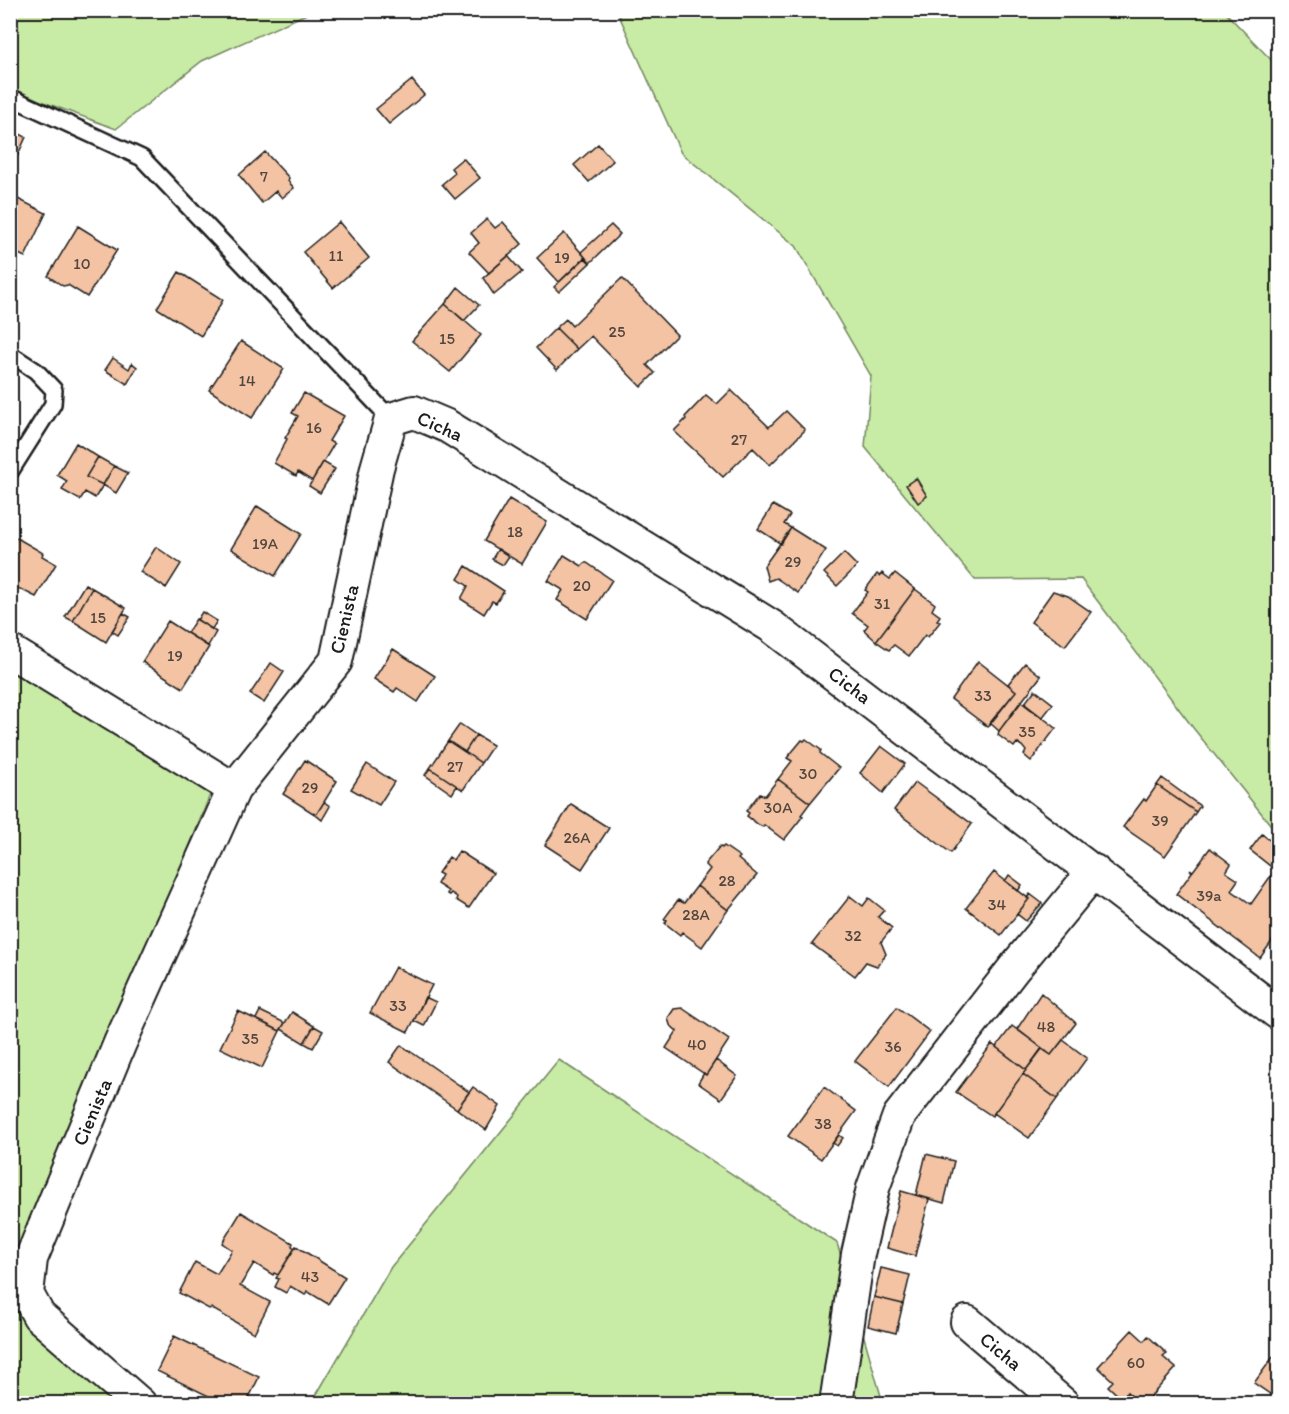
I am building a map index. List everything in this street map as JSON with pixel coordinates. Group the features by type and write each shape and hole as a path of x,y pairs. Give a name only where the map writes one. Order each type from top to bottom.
{"street":[{"name":"Cicha","path":"391,419 414,412 447,426 771,626 1278,1013"},
{"name":"Cienista","path":"140,1404 39,1316 27,1294 31,1259 120,1044 234,789 336,661 377,468 391,419"},
{"path":"10,651 234,789"},
{"path":"836,1404 858,1254 873,1188 899,1116 1015,967 1094,871"},
{"name":"Cicha","path":"967,1322 1063,1404"}],"lane":[{"path":"10,98 142,158 391,419"},
{"path":"10,354 36,371 54,390 53,404 10,472"}],"green space":[{"path":"10,11 313,11 202,61 116,129 11,90"},
{"path":"617,11 1224,11 1278,67 1278,834 1194,729 1081,579 975,580 865,447 871,376 796,246 681,153"},
{"path":"11,669 211,792 11,1297"},
{"path":"559,1060 837,1243 883,1403 311,1404 391,1267"},
{"path":"11,1302 121,1403 11,1403"}],"building":[{"path":"412,80 424,95 389,124 376,109"},
{"path":"10,129 26,137 15,161 10,159"},
{"path":"598,144 613,161 589,182 574,165"},
{"path":"265,152 289,178 288,181 294,188 282,198 276,191 262,203 239,175"},
{"path":"463,158 480,178 455,199 442,184 455,173 451,168"},
{"path":"10,195 46,213 25,257 10,250"},
{"path":"487,219 495,228 503,222 522,244 489,273 469,252 479,243 471,233"},
{"path":"339,222 369,258 333,288 303,252"},
{"path":"611,225 620,234 590,263 581,252"},
{"path":"78,226 117,250 87,297 48,276"},
{"path":"564,233 585,257 559,282 537,258"},
{"path":"508,256 522,272 494,295 483,278"},
{"path":"585,258 590,263 559,292 554,287"},
{"path":"179,272 223,300 201,336 157,308"},
{"path":"622,278 677,335 647,365 655,373 641,387 591,336 577,349 556,328 566,319 572,326"},
{"path":"458,287 479,305 464,321 445,304"},
{"path":"445,304 481,335 450,372 412,341"},
{"path":"556,328 577,349 557,370 536,348"},
{"path":"241,341 284,369 252,418 209,390"},
{"path":"113,358 129,369 132,363 137,367 127,384 105,370"},
{"path":"731,390 769,427 786,411 805,430 770,465 753,448 723,477 674,431 706,395 717,404"},
{"path":"304,393 344,416 329,441 334,444 312,481 298,472 296,476 274,463 298,416 292,413"},
{"path":"76,443 98,457 86,477 103,485 95,498 85,492 80,500 62,490 67,481 57,475"},
{"path":"98,457 114,466 103,485 86,477"},
{"path":"323,462 335,469 320,493 309,486"},
{"path":"114,466 128,473 116,493 103,485"},
{"path":"916,478 927,496 918,503 906,485"},
{"path":"509,499 547,522 522,564 484,541"},
{"path":"773,505 790,515 784,524 791,528 781,544 758,529"},
{"path":"257,506 301,534 275,576 231,549"},
{"path":"791,528 826,550 798,593 776,578 768,581 764,566"},
{"path":"10,534 43,553 42,556 56,564 36,597 10,584"},
{"path":"156,547 181,564 166,588 140,572"},
{"path":"498,549 509,556 503,565 492,559"},
{"path":"844,553 857,566 837,586 824,573"},
{"path":"564,555 582,566 587,563 612,580 587,619 557,600 563,590 548,581"},
{"path":"466,566 504,591 496,603 492,601 484,614 461,599 468,586 458,579"},
{"path":"882,573 890,579 895,573 915,589 876,641 864,630 868,625 852,613 868,592 865,590 877,574 880,576"},
{"path":"85,584 92,588 73,621 65,617"},
{"path":"92,588 126,608 106,642 73,621"},
{"path":"915,589 935,604 932,610 940,616 937,620 940,622 928,637 925,635 909,656 894,645 889,650 876,641"},
{"path":"1053,591 1068,596 1091,612 1065,646 1031,622"},
{"path":"202,612 217,621 212,629 197,620"},
{"path":"123,613 130,617 118,635 112,631"},
{"path":"196,619 216,632 208,646 187,633"},
{"path":"168,621 209,647 183,688 142,662"},
{"path":"393,649 435,676 418,702 397,688 394,692 374,679"},
{"path":"978,661 1016,691 988,727 951,699"},
{"path":"271,663 284,672 264,703 250,694"},
{"path":"1025,663 1041,676 999,731 990,723 1016,691 1008,684"},
{"path":"1035,690 1053,704 1042,718 1024,704"},
{"path":"1021,701 1056,728 1031,761 1024,755 1026,751 1022,746 1017,743 1014,747 998,735"},
{"path":"460,724 476,735 465,752 448,741"},
{"path":"476,735 493,745 481,763 465,752"},
{"path":"806,739 839,768 810,803 778,779 792,761 787,758 802,740"},
{"path":"448,741 481,763 463,790 430,768"},
{"path":"881,746 905,764 883,793 860,773"},
{"path":"305,760 337,781 316,815 283,794"},
{"path":"367,764 394,782 379,805 351,789"},
{"path":"430,768 457,786 452,794 425,775"},
{"path":"1162,778 1200,806 1196,812 1157,785"},
{"path":"778,779 810,803 784,840 747,816 749,813 746,811 760,793 765,796"},
{"path":"915,782 972,824 951,853 894,810"},
{"path":"1157,785 1196,812 1165,856 1123,827"},
{"path":"324,802 330,806 322,820 316,815"},
{"path":"571,804 609,828 582,869 545,845"},
{"path":"1262,834 1278,847 1278,933 1260,958 1176,894 1192,872 1190,869 1193,871 1210,848 1231,864 1226,872 1238,880 1231,890 1251,904 1275,870 1250,850"},
{"path":"720,846 722,848 724,846 740,857 738,859 757,875 728,910 697,886 710,869 705,864"},
{"path":"459,851 493,873 469,908 456,900 457,897 451,893 447,894 448,891 437,884 442,875 438,873 449,857 453,860"},
{"path":"994,872 1029,899 1001,935 966,908"},
{"path":"1009,875 1022,885 1018,891 1005,881"},
{"path":"697,886 728,910 702,947 682,932 680,935 665,923 667,920 664,919 678,900 684,903"},
{"path":"1030,894 1042,903 1026,921 1017,914 1029,899 1027,898"},
{"path":"850,896 863,906 869,898 884,910 878,917 892,928 881,942 886,954 882,960 877,966 866,962 855,976 812,944"},
{"path":"395,967 432,985 408,1032 370,1013"},
{"path":"1041,993 1076,1023 1051,1055 1017,1029"},
{"path":"425,997 436,1002 424,1026 414,1021"},
{"path":"897,1007 930,1032 889,1087 855,1061"},
{"path":"682,1008 729,1040 706,1075 666,1048 677,1031 670,1025 668,1018 674,1009"},
{"path":"238,1011 280,1031 262,1068 220,1048"},
{"path":"260,1011 285,1023 280,1031 256,1019"},
{"path":"292,1012 314,1026 304,1043 281,1029"},
{"path":"314,1026 323,1031 313,1048 304,1043"},
{"path":"1012,1026 1042,1048 1026,1070 996,1047"},
{"path":"1063,1040 1087,1058 1057,1099 1023,1074 1042,1049 1051,1055"},
{"path":"992,1044 1026,1070 992,1116 956,1092"},
{"path":"401,1045 469,1092 457,1109 389,1062"},
{"path":"716,1060 737,1076 721,1099 698,1083"},
{"path":"1023,1074 1057,1099 1029,1138 994,1113"},
{"path":"473,1087 500,1106 486,1130 457,1109"},
{"path":"824,1087 856,1111 821,1159 788,1136"},
{"path":"839,1135 843,1138 837,1146 833,1143"},
{"path":"926,1154 954,1161 944,1203 916,1195"},
{"path":"1278,1159 1278,1177 1270,1170"},
{"path":"901,1191 929,1199 915,1256 887,1248"},
{"path":"241,1212 293,1243 292,1246 295,1248 278,1275 274,1273 273,1275 254,1263 240,1286 270,1302 254,1333 211,1308 179,1293 195,1262 217,1274 232,1250 222,1243"},
{"path":"296,1246 345,1277 328,1304 307,1291 305,1295 290,1286 286,1293 275,1287 279,1279 276,1278"},
{"path":"881,1268 910,1275 903,1304 874,1297"},
{"path":"874,1297 903,1304 896,1333 868,1326"},
{"path":"1132,1330 1144,1341 1148,1336 1167,1354 1163,1357 1176,1368 1144,1404 1140,1404 1127,1392 1122,1399 1108,1386 1113,1381 1098,1367"},
{"path":"174,1336 259,1377 246,1404 225,1404 157,1371"},
{"path":"1278,1350 1278,1404 1274,1404 1277,1399 1254,1383"}]}
